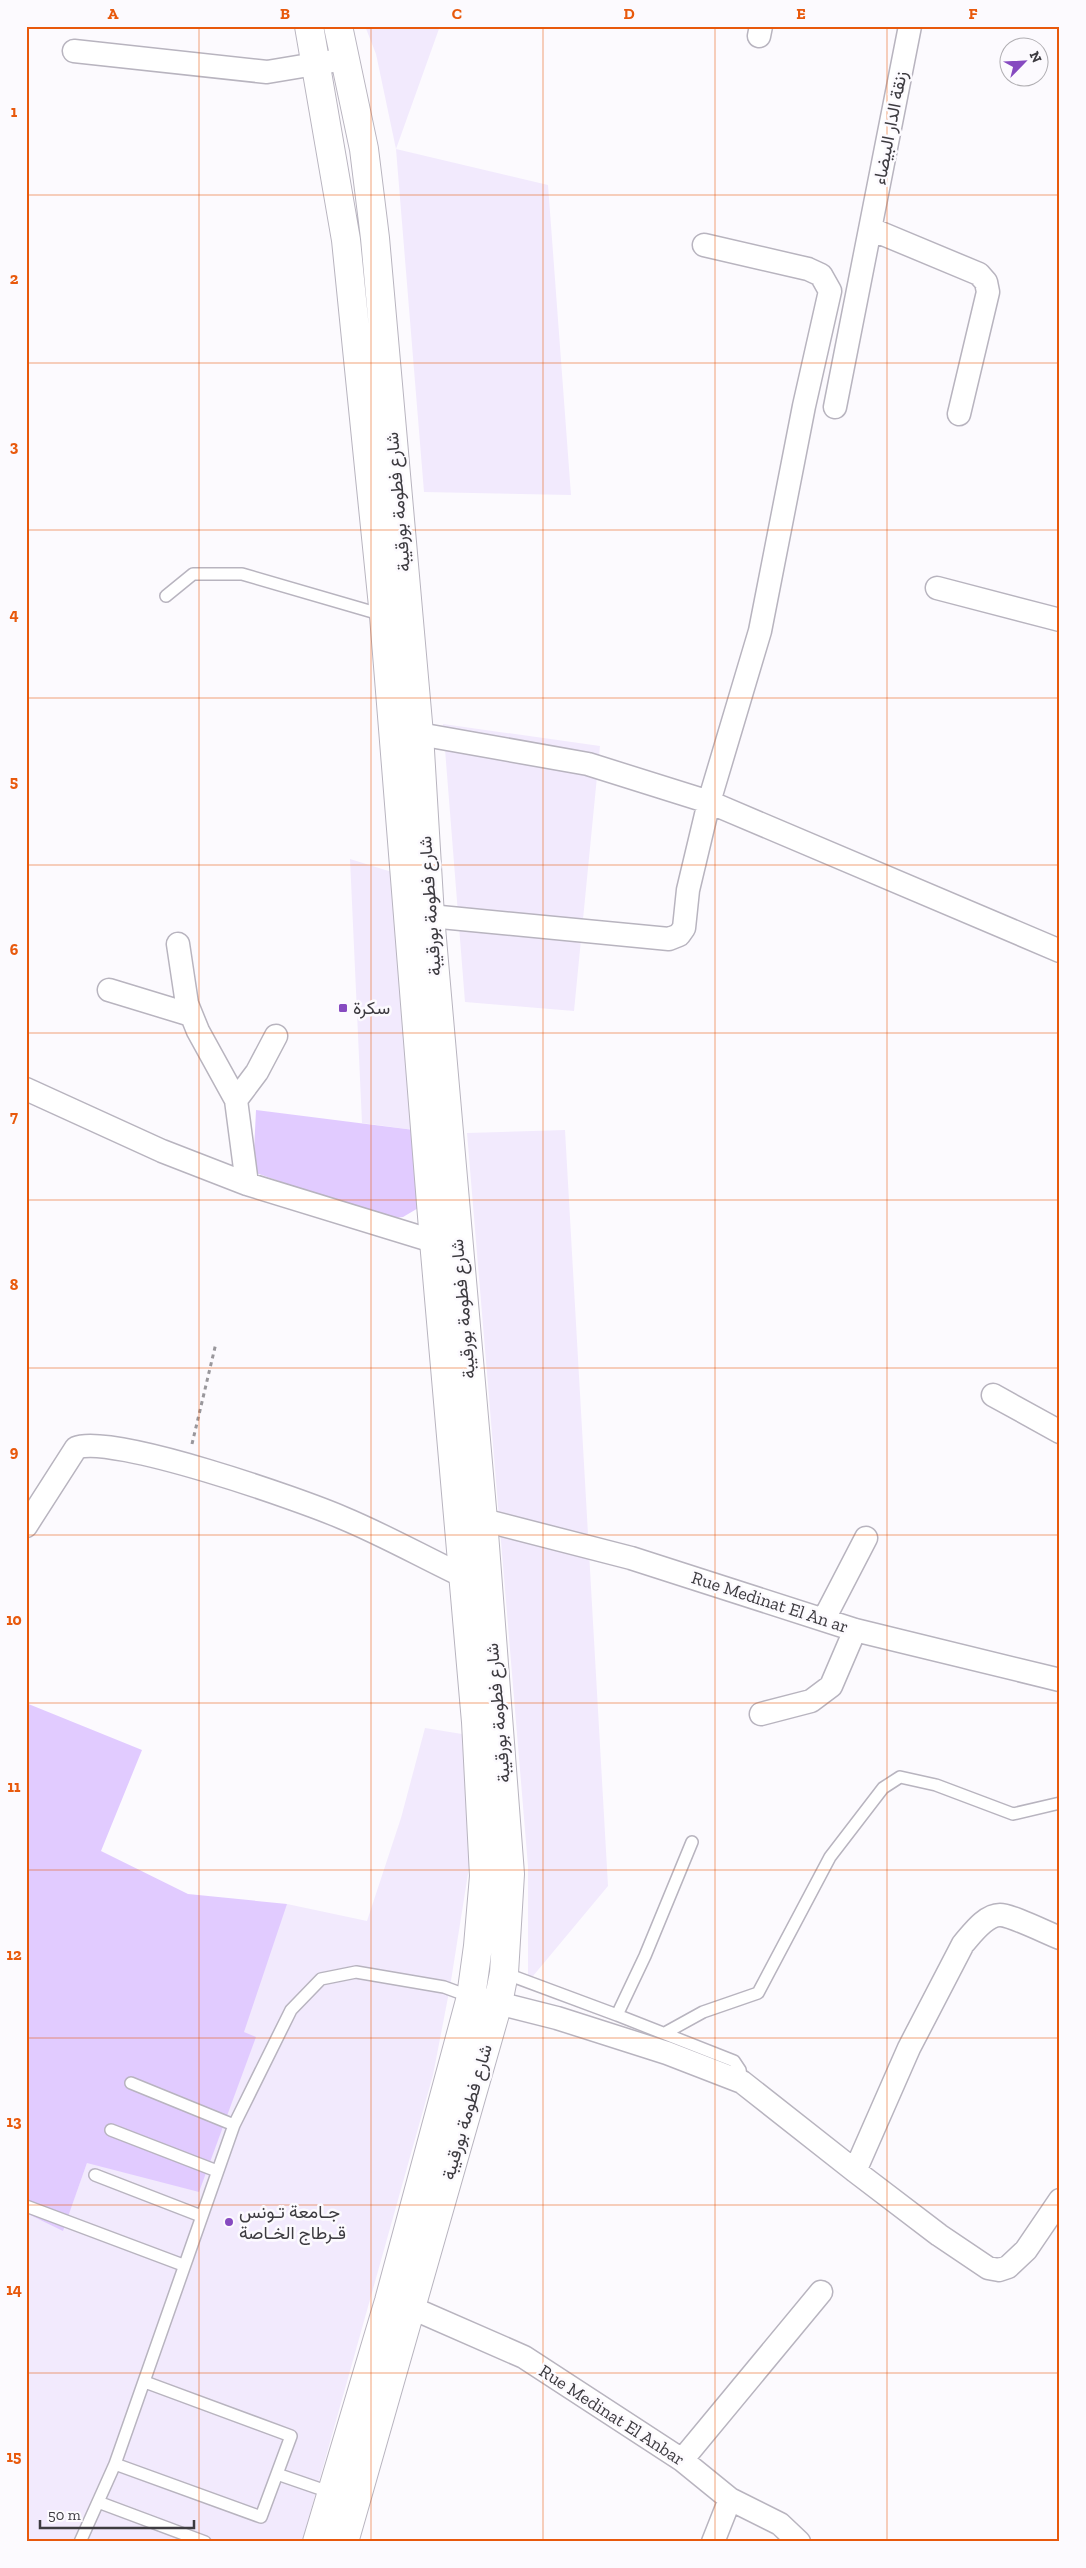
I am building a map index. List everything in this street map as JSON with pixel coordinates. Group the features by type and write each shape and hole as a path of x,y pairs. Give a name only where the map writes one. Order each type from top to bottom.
{"main road":[{"name":"شارع فطومة بورقيبة","path":"309,26 346,240 446,1245 482,1520 510,1874 504,1973 498,2003 344,2542"},
{"name":"شارع فطومة بورقيبة","path":"317,2542 389,2301 471,1997 478,1946 484,1876 476,1722 463,1576 419,734 375,238 364,149 338,26"}],"street":[{"name":"زنقة الدار البيضاء","path":"836,407 910,26"},
{"path":"74,51 267,72 345,59"},
{"path":"871,229 979,274 986,282 988,292 959,414"},
{"path":"430,916 669,939 679,935 684,928 688,890 709,802 760,630 804,406 830,291 821,275 808,270 704,245"},
{"path":"937,588 1060,620"},
{"path":"419,734 588,764 709,802 1060,951"},
{"path":"178,944 183,987 191,1015 236,1100 247,1184"},
{"path":"109,990 191,1015"},
{"path":"236,1100 256,1072 276,1036"},
{"path":"26,1089 162,1151 247,1184 446,1245"},
{"path":"993,1395 1060,1432"},
{"path":"26,1526 76,1448 83,1446 110,1448 187,1464 342,1517 463,1576"},
{"name":"Rue Medinat El An ar","path":"482,1520 631,1558 855,1630 1060,1680"},
{"path":"824,1619 866,1538"},
{"path":"761,1714 811,1701 831,1686 855,1630"},
{"path":"855,2171 909,2048 963,1944 975,1930 989,1918 1000,1915 1060,1938"},
{"path":"471,1997 557,2018 667,2053 742,2082 855,2171 988,2268 999,2270 1008,2267 1026,2250 1060,2200"},
{"path":"682,2460 821,2292"},
{"name":"Rue Medinat El Anbar","path":"412,2308 524,2357 682,2460 730,2500 780,2524 799,2542"},
{"path":"713,2542 730,2500"}],"lane":[{"path":"166,596 193,574 242,574 384,616"},
{"path":"666,2033 703,2012 758,1993 830,1857 883,1788 900,1777 936,1785 1013,1814 1060,1803"},
{"path":"617,2015 645,1956 692,1842"},
{"path":"80,2542 115,2464 145,2382 183,2265 234,2125 291,2010 321,1979 356,1972 444,1987 471,1997"},
{"path":"504,1973 666,2033 734,2061 740,2070 742,2082"},
{"path":"131,2083 234,2125"},
{"path":"111,2130 218,2171"},
{"path":"95,2175 201,2216"},
{"path":"26,2206 183,2265"},
{"path":"115,2464 261,2517 291,2436 145,2382"},
{"path":"277,2474 332,2493"},
{"path":"98,2502 205,2542"}],"path":[{"path":"187,1464 216,1343"}],"shaded area":[{"path":"365,26 440,26 396,149 376,54"},
{"path":"396,149 548,185 571,495 424,492"},
{"path":"443,724 600,746 574,1011 465,1002"},
{"path":"350,859 395,873 414,1130 362,1123"},
{"path":"256,1110 414,1130 420,1207 403,1217 386,1219 253,1172"},
{"path":"565,1130 608,1886 528,1982 528,1866 467,1133"},
{"path":"26,1703 142,1750 101,1851 188,1894 287,1904 244,2032 256,2037 199,2192 87,2163 63,2231 26,2213"},
{"name":"جـامعة تـونس قـرطاج الخـاصة","path":"425,1728 462,1734 470,1861 450,1987 433,2075 302,2542 26,2542 26,2213 63,2230 87,2163 287,1904 367,1921 401,1818"}],"place":[{"name":"سكرة","path":"343,1008"},
{"name":"جـامعة تـونس قـرطاج الخـاصة","path":"229,2222"}]}
